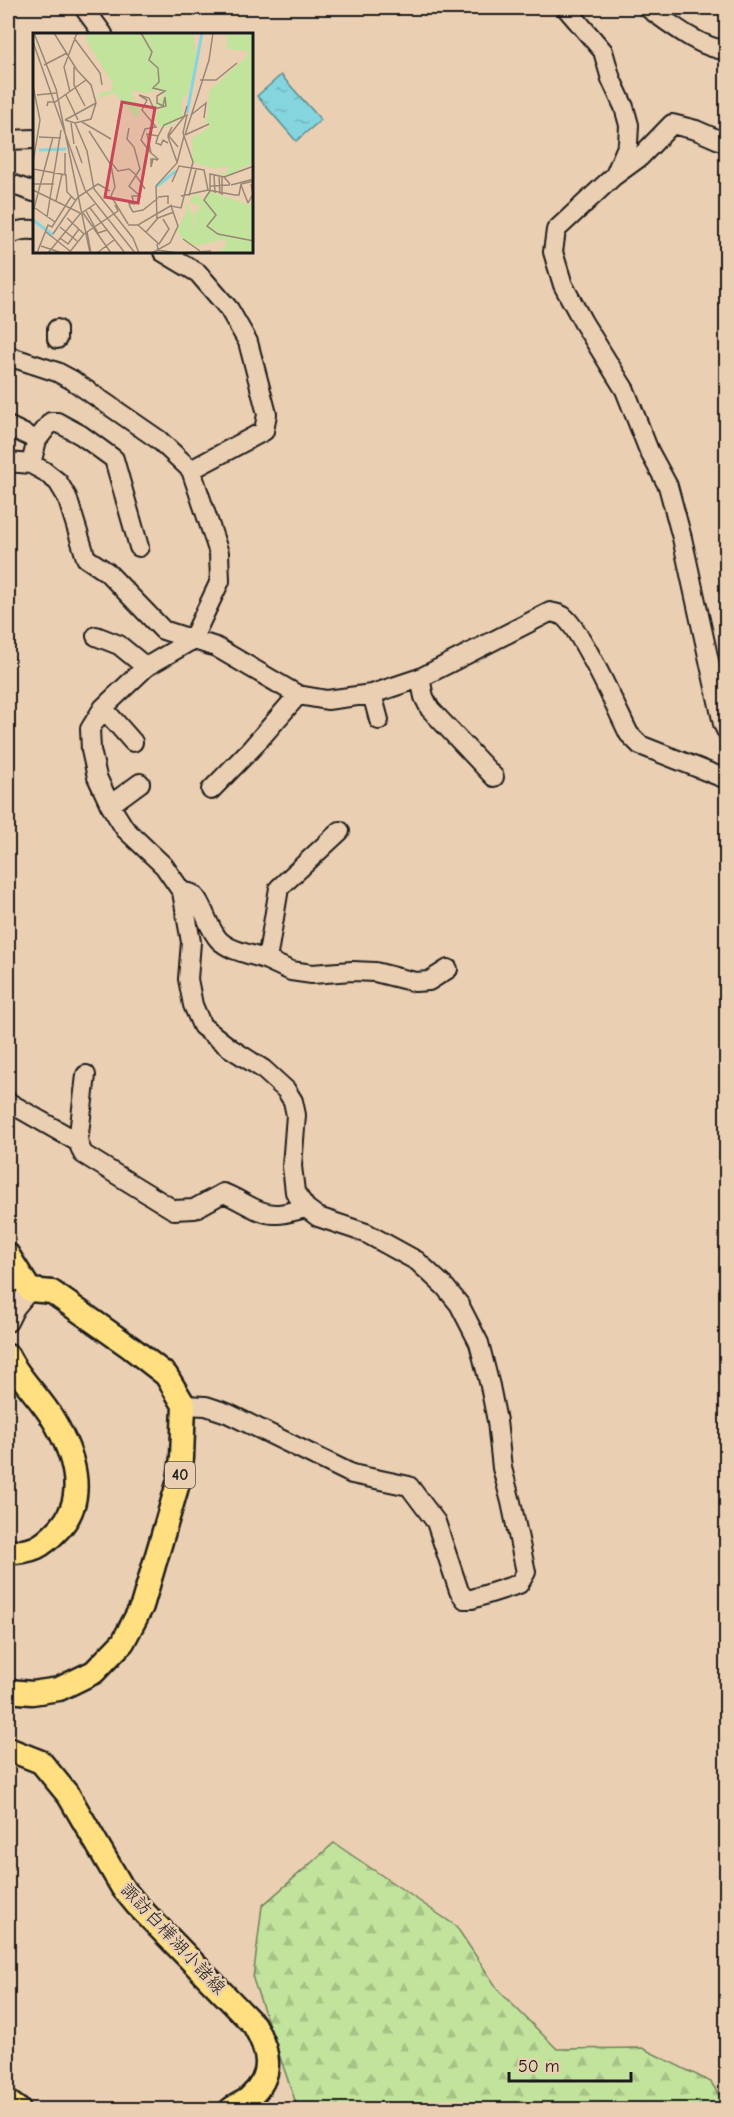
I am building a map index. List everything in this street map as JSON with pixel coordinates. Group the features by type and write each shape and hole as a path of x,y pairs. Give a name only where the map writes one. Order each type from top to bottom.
{"main road":[{"path":"8,1255 30,1290 51,1292 130,1347 166,1375 184,1405"},
{"path":"8,1356 53,1418 70,1453 76,1475 75,1498 67,1521 47,1542 26,1552 8,1552"},
{"name":"40","path":"8,1691 32,1693 59,1689 94,1672 123,1642 142,1606 180,1479 184,1405"},
{"name":"諏訪白樺湖小諸線","path":"8,1749 41,1762 69,1796 122,1887 254,2025 264,2041 268,2062 262,2081 249,2098 230,2109"},
{"path":"8,2102 20,2109"}],"street":[{"path":"84,8 102,33"},
{"path":"566,8 603,51 629,125 628,144 614,176"},
{"path":"648,8 678,29 718,50 726,50"},
{"path":"726,143 696,130 672,124 640,157 614,176 556,230 553,252 563,285 625,390 649,451 668,486 726,730"},
{"path":"8,140 33,139"},
{"path":"8,183 33,192"},
{"path":"8,236 22,230 33,230"},
{"path":"166,254 198,273 229,309 248,342 267,414 264,431 191,470"},
{"path":"8,356 57,372 72,380 159,440 191,470 219,554 220,581"},
{"path":"31,464 37,440 51,422 57,422 81,435 114,459 139,547"},
{"path":"8,426 37,440"},
{"path":"8,462 31,464 58,482 67,497 86,558 107,572 164,630 216,647 298,695 327,700 372,694 420,678 550,612 562,615 570,623 584,645 629,734 640,745 726,779"},
{"path":"184,1405 206,1406 226,1413 352,1474 409,1486 436,1522 459,1591 465,1599 472,1599 519,1584 526,1572 502,1468 497,1421 490,1386 479,1343 459,1304 445,1287 417,1261 366,1233 318,1217 306,1208 295,1192 292,1166 296,1115 293,1101 286,1090 262,1069 202,1026 193,1005 188,979 191,942 183,892 164,866 125,829 110,805 97,777 91,750 90,729 103,708 146,667 192,640 220,581 235,564"},
{"path":"96,636 118,645 146,667"},
{"path":"420,678 424,697 430,709 494,777"},
{"path":"372,694 379,720"},
{"path":"211,790 251,749 298,695"},
{"path":"103,708 133,742"},
{"path":"110,805 140,783"},
{"path":"267,960 279,888 340,831"},
{"path":"183,892 193,894 210,929 220,941 234,950 252,954 291,972 312,974 375,972 415,982 429,981 448,969"},
{"path":"87,1075 78,1142 82,1154 174,1210 194,1209 223,1193 252,1207 277,1214 306,1208"},
{"path":"8,1102 78,1142"},
{"path":"8,1322 15,1308 30,1290"}],"green space":[{"path":"334,1843 456,1926 499,1991 557,2049 642,2048 711,2082 726,2109 298,2109 253,1979 262,1906"}],"water":[{"path":"281,75 321,120 296,141 257,96"}]}
